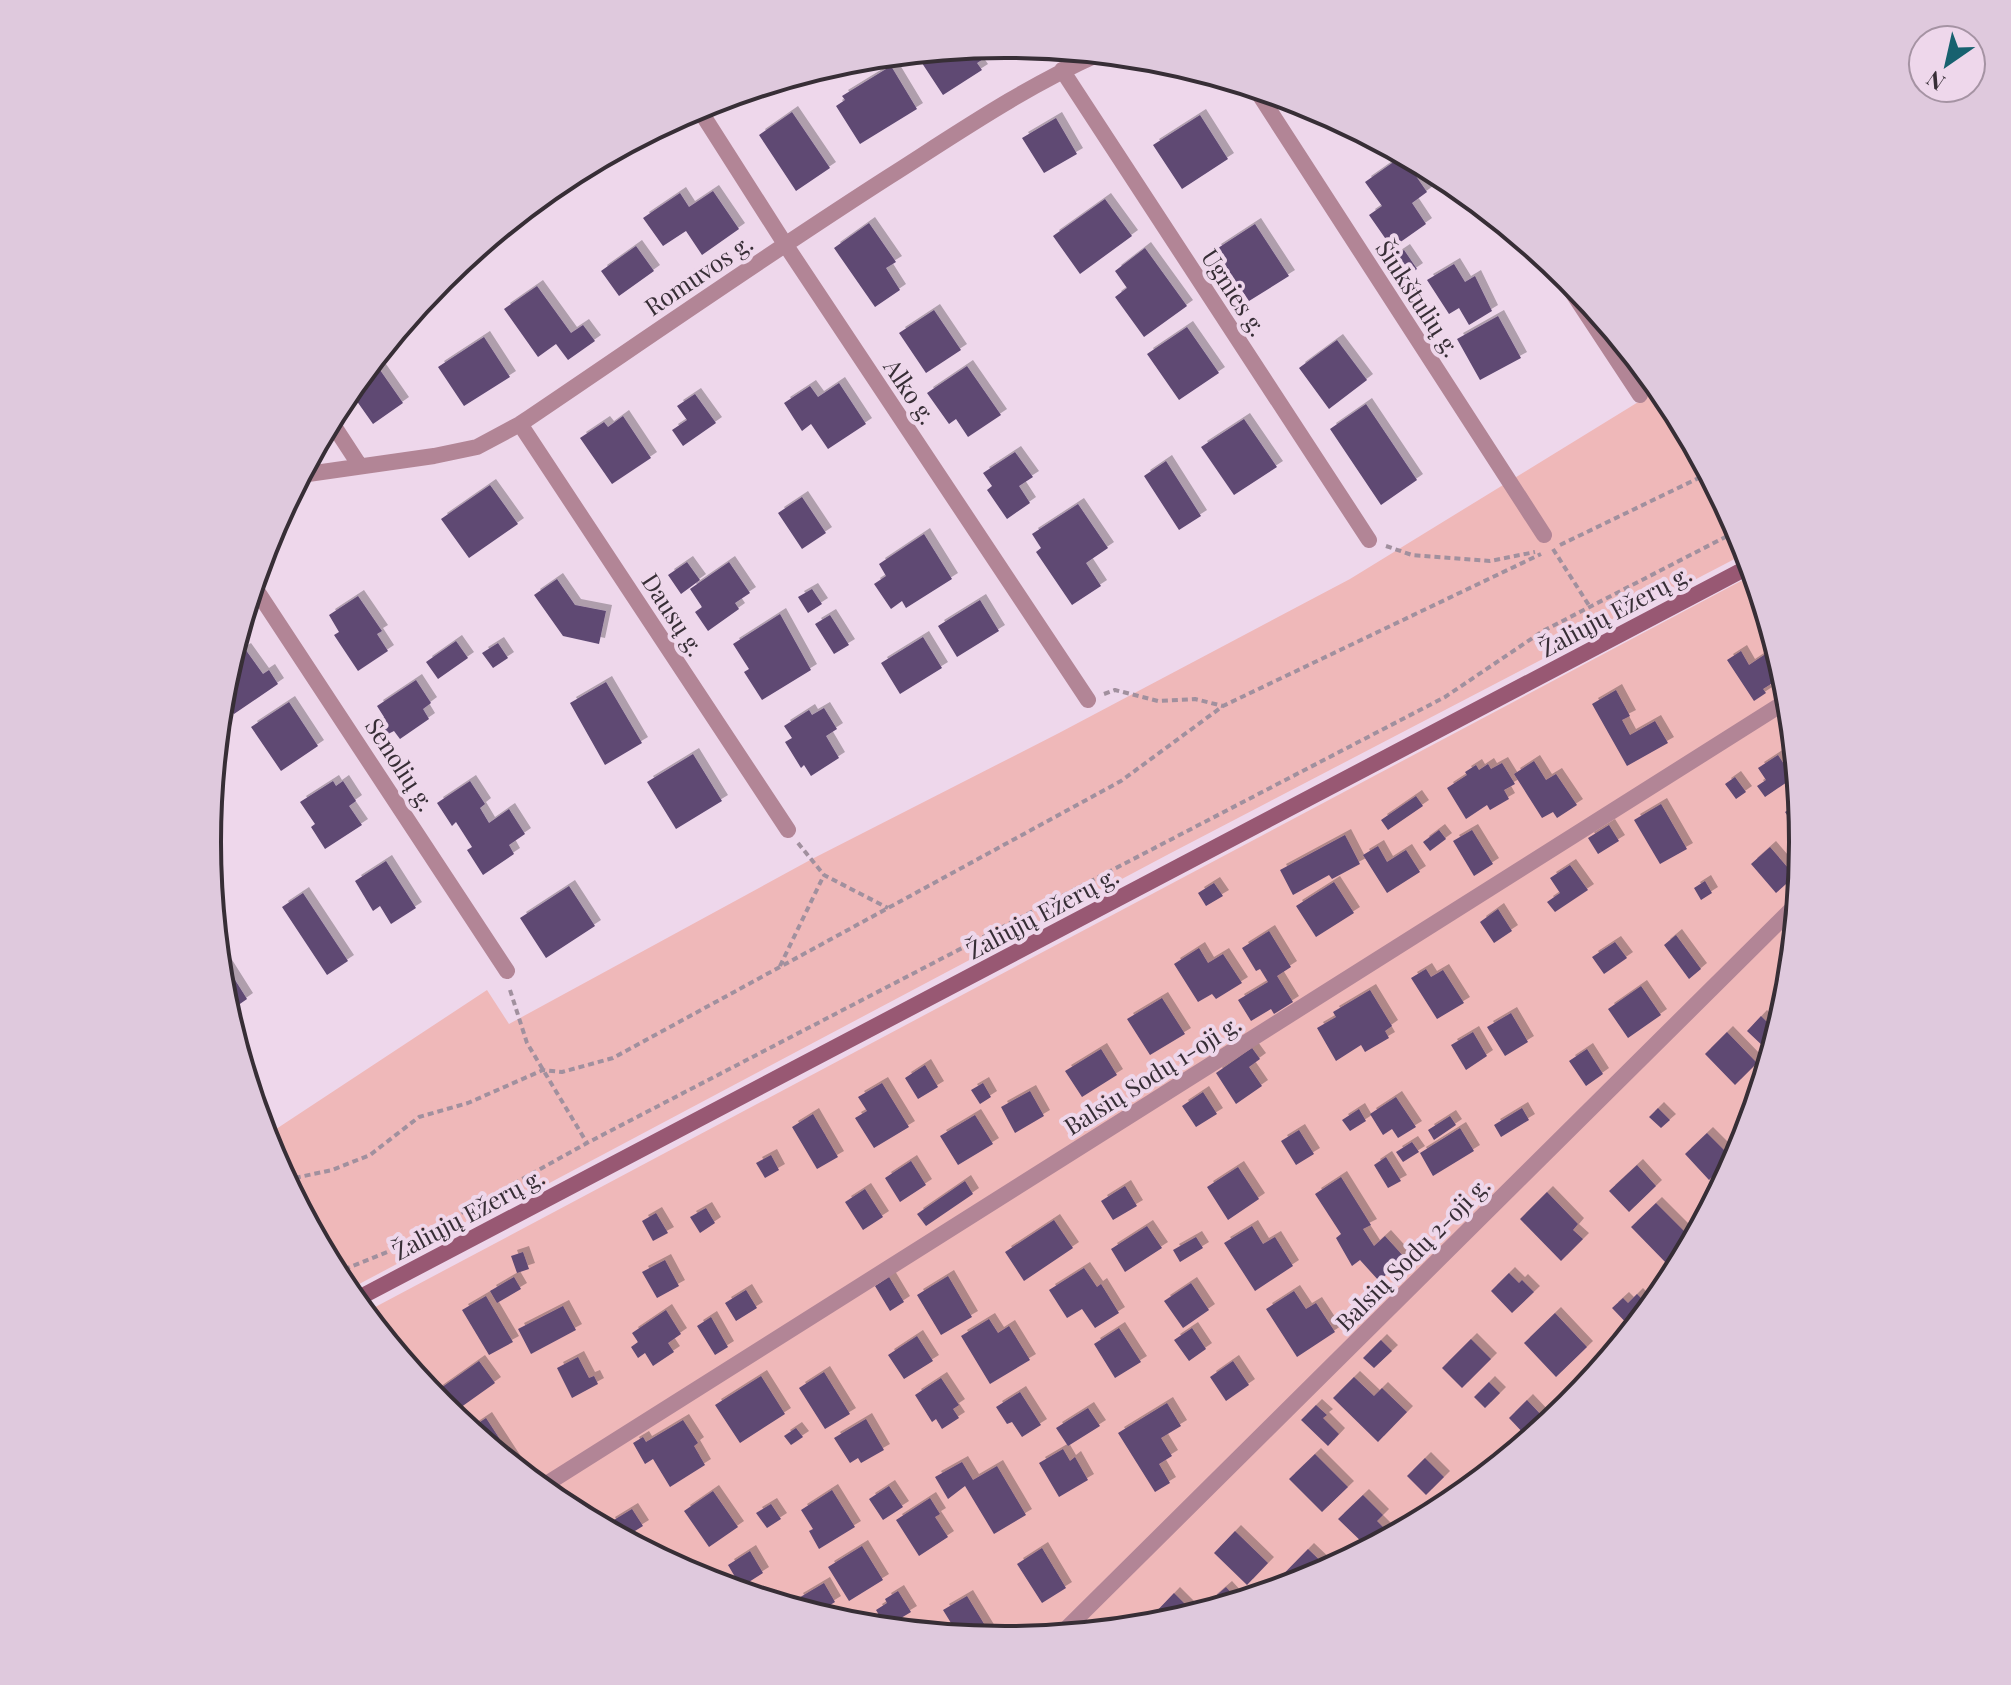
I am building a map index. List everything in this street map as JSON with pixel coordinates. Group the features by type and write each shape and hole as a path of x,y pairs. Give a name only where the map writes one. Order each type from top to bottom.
{"main road":[{"name":"Žaliųjų Ežerų g.","path":"365,1295 1741,571"}],"street":[{"name":"Romuvos g.","path":"314,473 477,447 520,424 785,244 1011,98 1080,62"},
{"name":"Ugnies g.","path":"1062,70 1369,540"},
{"name":"Šiukštulių g.","path":"1264,102 1548,542"},
{"name":"Alko g.","path":"705,118 1088,700"},
{"path":"1591,321 1640,395"},
{"name":"Dausų g.","path":"520,424 788,830"},
{"path":"338,432 360,466"},
{"name":"Senolių g.","path":"261,597 507,971"},
{"name":"Balsių Sodų 1-oji g.","path":"551,1481 1778,707"},
{"name":"Balsių Sodų 2-oji g.","path":"1072,1624 1786,915"}],"path":[{"path":"297,1177 332,1170 370,1155 419,1117 468,1103 543,1070 562,1072 613,1058 1121,781 1223,706 1548,542 1699,477"},
{"path":"347,1268 400,1247 587,1143 1445,697 1543,631 1727,536"},
{"path":"1369,540 1412,555 1490,561 1548,542"},
{"path":"1548,542 1590,607"},
{"path":"1088,700 1115,690 1158,701 1195,699 1223,706"},
{"path":"788,830 824,875 888,908"},
{"path":"779,968 824,875"},
{"path":"507,971 511,1000 527,1043 587,1143"}],"shaded area":[{"path":"1649,395 1685,450 1736,558 1167,855 358,1285 353,1278 302,1189 276,1129 487,990 509,1024 812,859 1350,579"},
{"path":"1744,579 1775,689 1788,791 1790,842 1788,894 1775,996 1748,1095 1730,1143 1685,1235 1628,1320 1595,1360 1523,1432 1483,1465 1398,1522 1306,1567 1209,1600 1159,1612 1057,1625 1006,1627 954,1625 852,1612 753,1585 705,1567 613,1522 570,1495 528,1465 451,1397 416,1360 374,1308"}],"building":[{"path":"983,59 977,63 982,70 943,95 922,63"},
{"path":"891,67 917,109 860,144 836,106 845,100 842,96"},
{"path":"792,112 830,168 796,191 759,135"},
{"path":"1200,115 1228,159 1182,189 1153,145"},
{"path":"1056,118 1077,154 1044,173 1022,138"},
{"path":"1395,161 1414,173 1427,192 1412,203 1426,224 1392,248 1369,215 1382,206 1365,182"},
{"path":"713,191 739,229 702,255 686,231 663,246 643,218 680,193 689,207"},
{"path":"1105,199 1132,236 1080,274 1053,236"},
{"path":"869,223 896,262 886,268 900,290 875,307 834,248"},
{"path":"1255,224 1289,276 1249,301 1215,250"},
{"path":"636,246 654,271 619,296 601,271"},
{"path":"1145,248 1187,306 1144,337 1115,297 1127,288 1115,271"},
{"path":"1404,250 1417,269 1401,280 1389,260"},
{"path":"1454,264 1465,282 1475,276 1492,311 1469,325 1459,308 1449,314 1427,280"},
{"path":"537,286 571,333 583,325 595,341 568,360 556,344 538,357 504,309"},
{"path":"934,310 961,350 926,373 899,333"},
{"path":"1498,316 1521,358 1480,380 1457,339"},
{"path":"1187,327 1219,373 1179,400 1147,354"},
{"path":"484,337 510,377 464,406 438,367"},
{"path":"1337,340 1367,380 1329,409 1299,368"},
{"path":"967,366 1001,415 968,437 956,419 949,424 927,393"},
{"path":"380,370 403,403 373,424 357,401"},
{"path":"839,383 866,424 828,449 811,424 802,431 784,403 810,386 818,397"},
{"path":"695,394 716,423 683,446 672,430 687,420 677,406"},
{"path":"1366,404 1417,480 1381,505 1330,429"},
{"path":"623,416 651,458 612,484 580,438 604,422 608,427"},
{"path":"1244,419 1277,467 1234,495 1201,447"},
{"path":"1015,452 1033,477 1019,486 1030,503 1007,519 987,490 992,486 983,473"},
{"path":"1166,461 1201,516 1179,530 1144,476"},
{"path":"490,485 518,524 469,558 441,519"},
{"path":"802,497 826,533 802,549 778,513"},
{"path":"1078,504 1108,548 1086,563 1101,586 1072,605 1036,552 1041,548 1032,534"},
{"path":"924,534 952,579 906,608 902,601 891,609 874,584 886,576 879,564"},
{"path":"687,562 700,580 681,594 668,575"},
{"path":"729,562 750,593 735,603 739,609 708,631 695,612 702,607 690,589"},
{"path":"557,579 575,605 606,611 599,644 563,636 534,595"},
{"path":"812,589 822,604 808,613 798,597"},
{"path":"358,596 382,631 377,634 388,651 358,671 334,635 339,632 329,615"},
{"path":"980,600 999,631 957,657 938,626"},
{"path":"780,614 811,670 762,700 744,672 749,669 733,644"},
{"path":"830,615 849,645 834,654 815,624"},
{"path":"923,637 942,668 900,694 881,663"},
{"path":"456,641 468,658 438,679 426,662"},
{"path":"498,643 508,658 493,668 482,653"},
{"path":"245,650 263,674 269,670 278,684 234,714 236,689"},
{"path":"1741,651 1749,665 1766,653 1773,682 1763,689 1766,693 1754,701 1727,660"},
{"path":"416,680 431,703 423,709 429,719 400,739 394,731 388,734 378,720 384,717 377,706"},
{"path":"606,682 642,743 605,765 570,703"},
{"path":"1616,690 1630,716 1622,720 1630,735 1655,721 1668,743 1627,766 1592,704"},
{"path":"289,702 318,746 281,771 251,727"},
{"path":"824,708 837,729 826,736 839,758 811,776 804,765 801,768 785,742 792,738 784,726 809,710 812,715"},
{"path":"693,754 722,801 676,829 647,782"},
{"path":"1778,755 1786,767 1787,782 1765,797 1757,786 1766,780 1758,768"},
{"path":"1534,761 1546,780 1556,774 1577,805 1557,818 1553,812 1542,818 1514,774"},
{"path":"1502,763 1515,784 1504,790 1509,799 1490,810 1487,805 1466,819 1447,788 1476,765 1479,770 1488,764 1491,769"},
{"path":"1735,777 1746,792 1736,799 1725,784"},
{"path":"333,781 336,786 343,781 356,801 349,806 362,825 325,849 311,827 315,824 300,802"},
{"path":"470,781 485,804 480,808 489,823 509,809 525,834 509,845 514,854 483,875 467,850 472,847 456,822 452,826 437,803"},
{"path":"1416,796 1423,806 1388,830 1381,820"},
{"path":"1661,804 1687,849 1660,864 1634,820"},
{"path":"1609,825 1619,841 1598,854 1588,838"},
{"path":"1439,830 1446,839 1430,851 1423,842"},
{"path":"1472,830 1493,864 1474,876 1453,841"},
{"path":"1345,835 1360,864 1332,879 1329,875 1293,895 1280,870"},
{"path":"1378,846 1387,862 1406,850 1420,872 1387,893 1363,855"},
{"path":"1770,847 1789,869 1788,882 1776,893 1751,864"},
{"path":"386,861 416,908 391,924 380,906 373,911 355,881"},
{"path":"1570,865 1588,890 1555,912 1547,902 1560,893 1550,878"},
{"path":"1705,881 1712,893 1701,900 1694,888"},
{"path":"1334,882 1354,913 1316,937 1296,906"},
{"path":"1214,883 1223,896 1206,906 1198,893"},
{"path":"569,886 595,926 546,958 520,918"},
{"path":"303,893 348,961 327,975 282,907"},
{"path":"1498,909 1512,931 1494,943 1480,922"},
{"path":"1269,931 1291,967 1277,976 1293,1002 1274,1014 1271,1009 1251,1021 1238,1000 1268,982 1260,969 1256,971 1242,948"},
{"path":"1676,935 1701,969 1689,979 1664,945"},
{"path":"1615,942 1627,958 1604,974 1592,957"},
{"path":"1199,948 1208,963 1223,954 1242,983 1216,999 1212,994 1198,1002 1174,964"},
{"path":"1426,969 1431,977 1443,970 1464,1003 1437,1019 1411,978"},
{"path":"233,977 247,999 238,1005"},
{"path":"1641,986 1661,1015 1628,1038 1608,1009"},
{"path":"1370,990 1392,1026 1385,1031 1389,1038 1365,1052 1361,1045 1336,1061 1317,1028 1336,1017 1333,1012"},
{"path":"1162,998 1185,1034 1150,1055 1127,1019"},
{"path":"1511,1013 1528,1042 1505,1056 1487,1027"},
{"path":"1761,1016 1768,1023 1763,1046 1747,1031"},
{"path":"1473,1032 1487,1056 1466,1070 1451,1045"},
{"path":"1727,1032 1757,1063 1735,1085 1705,1054"},
{"path":"1252,1048 1260,1059 1249,1067 1262,1086 1236,1104 1216,1073"},
{"path":"1101,1049 1117,1075 1082,1097 1065,1071"},
{"path":"1587,1049 1603,1074 1586,1086 1569,1061"},
{"path":"925,1065 938,1087 918,1099 905,1078"},
{"path":"882,1083 909,1127 874,1148 855,1118 867,1111 858,1097"},
{"path":"983,1083 991,1097 980,1104 971,1090"},
{"path":"1030,1091 1044,1116 1015,1133 1001,1107"},
{"path":"1203,1092 1217,1114 1196,1127 1182,1106"},
{"path":"1396,1097 1416,1127 1398,1138 1392,1129 1383,1135 1370,1114"},
{"path":"1522,1108 1529,1120 1501,1137 1494,1125"},
{"path":"1658,1108 1670,1120 1661,1128 1649,1117"},
{"path":"1359,1109 1366,1121 1350,1131 1342,1120"},
{"path":"813,1114 838,1157 817,1169 792,1127"},
{"path":"975,1115 993,1144 958,1165 940,1136"},
{"path":"1450,1116 1456,1125 1434,1140 1428,1130"},
{"path":"1460,1128 1474,1151 1433,1176 1420,1153"},
{"path":"1299,1130 1314,1154 1296,1165 1281,1141"},
{"path":"1707,1133 1726,1152 1716,1173 1709,1180 1685,1154"},
{"path":"1412,1142 1419,1152 1403,1162 1396,1152"},
{"path":"771,1155 779,1170 765,1178 756,1163"},
{"path":"1386,1157 1401,1181 1388,1188 1374,1165"},
{"path":"911,1161 926,1185 900,1202 885,1178"},
{"path":"1637,1165 1656,1186 1629,1212 1609,1191"},
{"path":"1238,1167 1259,1199 1228,1220 1207,1187"},
{"path":"1341,1177 1371,1225 1363,1229 1374,1246 1385,1236 1405,1258 1379,1281 1360,1260 1352,1266 1336,1238 1341,1234 1315,1194"},
{"path":"965,1181 973,1194 926,1226 917,1214"},
{"path":"1125,1186 1137,1206 1113,1220 1101,1201"},
{"path":"865,1189 883,1217 863,1230 845,1202"},
{"path":"1547,1192 1578,1224 1573,1230 1583,1239 1561,1261 1520,1219"},
{"path":"1656,1203 1686,1233 1667,1264 1631,1227"},
{"path":"706,1208 715,1223 700,1233 690,1217"},
{"path":"656,1213 668,1233 653,1241 642,1221"},
{"path":"1054,1220 1073,1248 1024,1281 1005,1252"},
{"path":"1147,1226 1162,1248 1125,1272 1111,1249"},
{"path":"1252,1226 1263,1244 1275,1237 1293,1266 1255,1291 1224,1243"},
{"path":"1196,1237 1203,1248 1180,1262 1173,1250"},
{"path":"523,1252 529,1269 517,1273 511,1256"},
{"path":"665,1260 679,1286 657,1298 642,1272"},
{"path":"1084,1268 1097,1287 1101,1284 1119,1313 1095,1328 1082,1309 1067,1318 1049,1290"},
{"path":"1509,1273 1534,1292 1512,1313 1491,1291"},
{"path":"948,1276 972,1317 941,1335 917,1295"},
{"path":"514,1277 521,1289 497,1303 490,1291"},
{"path":"889,1277 904,1302 890,1311 875,1286"},
{"path":"1191,1283 1209,1310 1183,1328 1164,1301"},
{"path":"746,1290 757,1308 736,1321 725,1303"},
{"path":"1294,1291 1306,1309 1316,1303 1335,1332 1297,1357 1266,1309"},
{"path":"1637,1294 1643,1300 1626,1323 1612,1308 1623,1298 1628,1303"},
{"path":"486,1296 513,1342 489,1355 462,1310"},
{"path":"563,1306 576,1330 531,1354 518,1329"},
{"path":"666,1310 681,1334 668,1343 674,1352 653,1366 645,1353 638,1358 631,1347 638,1342 632,1333"},
{"path":"1555,1313 1587,1347 1556,1377 1524,1343"},
{"path":"711,1317 728,1347 715,1355 697,1326"},
{"path":"989,1319 998,1333 1009,1326 1030,1360 990,1384 961,1336"},
{"path":"1119,1328 1141,1362 1115,1378 1094,1344"},
{"path":"1192,1328 1206,1349 1189,1361 1174,1340"},
{"path":"917,1336 933,1361 904,1379 888,1355"},
{"path":"1471,1339 1491,1359 1462,1388 1442,1368"},
{"path":"1381,1340 1392,1351 1374,1368 1363,1358"},
{"path":"578,1357 589,1378 594,1376 598,1384 572,1398 557,1368"},
{"path":"479,1361 495,1383 461,1407 442,1387"},
{"path":"1233,1361 1249,1385 1226,1401 1210,1377"},
{"path":"824,1372 850,1414 825,1429 799,1388"},
{"path":"761,1376 785,1414 740,1443 715,1405"},
{"path":"1354,1377 1374,1396 1382,1388 1407,1412 1378,1442 1333,1398"},
{"path":"941,1378 959,1405 953,1409 959,1418 942,1429 936,1419 932,1422 915,1395"},
{"path":"1489,1382 1500,1393 1485,1408 1474,1397"},
{"path":"1020,1392 1041,1425 1022,1437 1012,1422 1007,1424 996,1407"},
{"path":"1527,1400 1541,1415 1523,1432 1509,1418"},
{"path":"1167,1403 1181,1426 1161,1438 1172,1456 1159,1464 1170,1483 1155,1492 1118,1433"},
{"path":"1316,1405 1327,1415 1323,1418 1339,1434 1328,1446 1301,1420"},
{"path":"1088,1408 1100,1426 1068,1446 1056,1428"},
{"path":"486,1418 503,1445 488,1432 478,1423"},
{"path":"866,1419 884,1450 861,1463 858,1458 850,1463 834,1438"},
{"path":"683,1420 698,1443 694,1446 705,1465 670,1487 653,1459 645,1464 633,1443 643,1437 646,1442"},
{"path":"796,1428 803,1437 791,1445 784,1436"},
{"path":"1063,1449 1070,1461 1075,1457 1088,1480 1059,1497 1039,1463"},
{"path":"1315,1454 1348,1487 1322,1512 1289,1479"},
{"path":"1425,1458 1444,1477 1426,1495 1407,1476"},
{"path":"962,1462 973,1480 997,1466 1026,1515 994,1534 965,1486 948,1499 935,1477"},
{"path":"889,1486 903,1507 883,1520 869,1499"},
{"path":"832,1490 855,1527 819,1549 809,1531 813,1529 801,1510"},
{"path":"713,1491 738,1527 709,1547 684,1511"},
{"path":"1363,1495 1383,1515 1377,1521 1385,1529 1361,1541 1338,1519"},
{"path":"930,1498 940,1514 935,1517 948,1537 919,1556 896,1520"},
{"path":"771,1504 781,1519 767,1528 756,1513"},
{"path":"632,1509 643,1526 633,1532 612,1521"},
{"path":"1235,1531 1268,1563 1247,1585 1214,1553"},
{"path":"862,1546 883,1580 849,1601 828,1567"},
{"path":"1042,1548 1066,1588 1042,1603 1017,1564"},
{"path":"1308,1549 1320,1561 1306,1567 1281,1576"},
{"path":"750,1551 763,1573 747,1583 736,1579 728,1565"},
{"path":"824,1583 835,1602 828,1606 798,1599"},
{"path":"1226,1587 1232,1593 1212,1599"},
{"path":"898,1591 911,1612 899,1619 880,1616 876,1610 887,1603 885,1599"},
{"path":"1174,1593 1186,1605 1159,1612 1155,1613"},
{"path":"967,1596 985,1626 952,1625 943,1610"}]}
